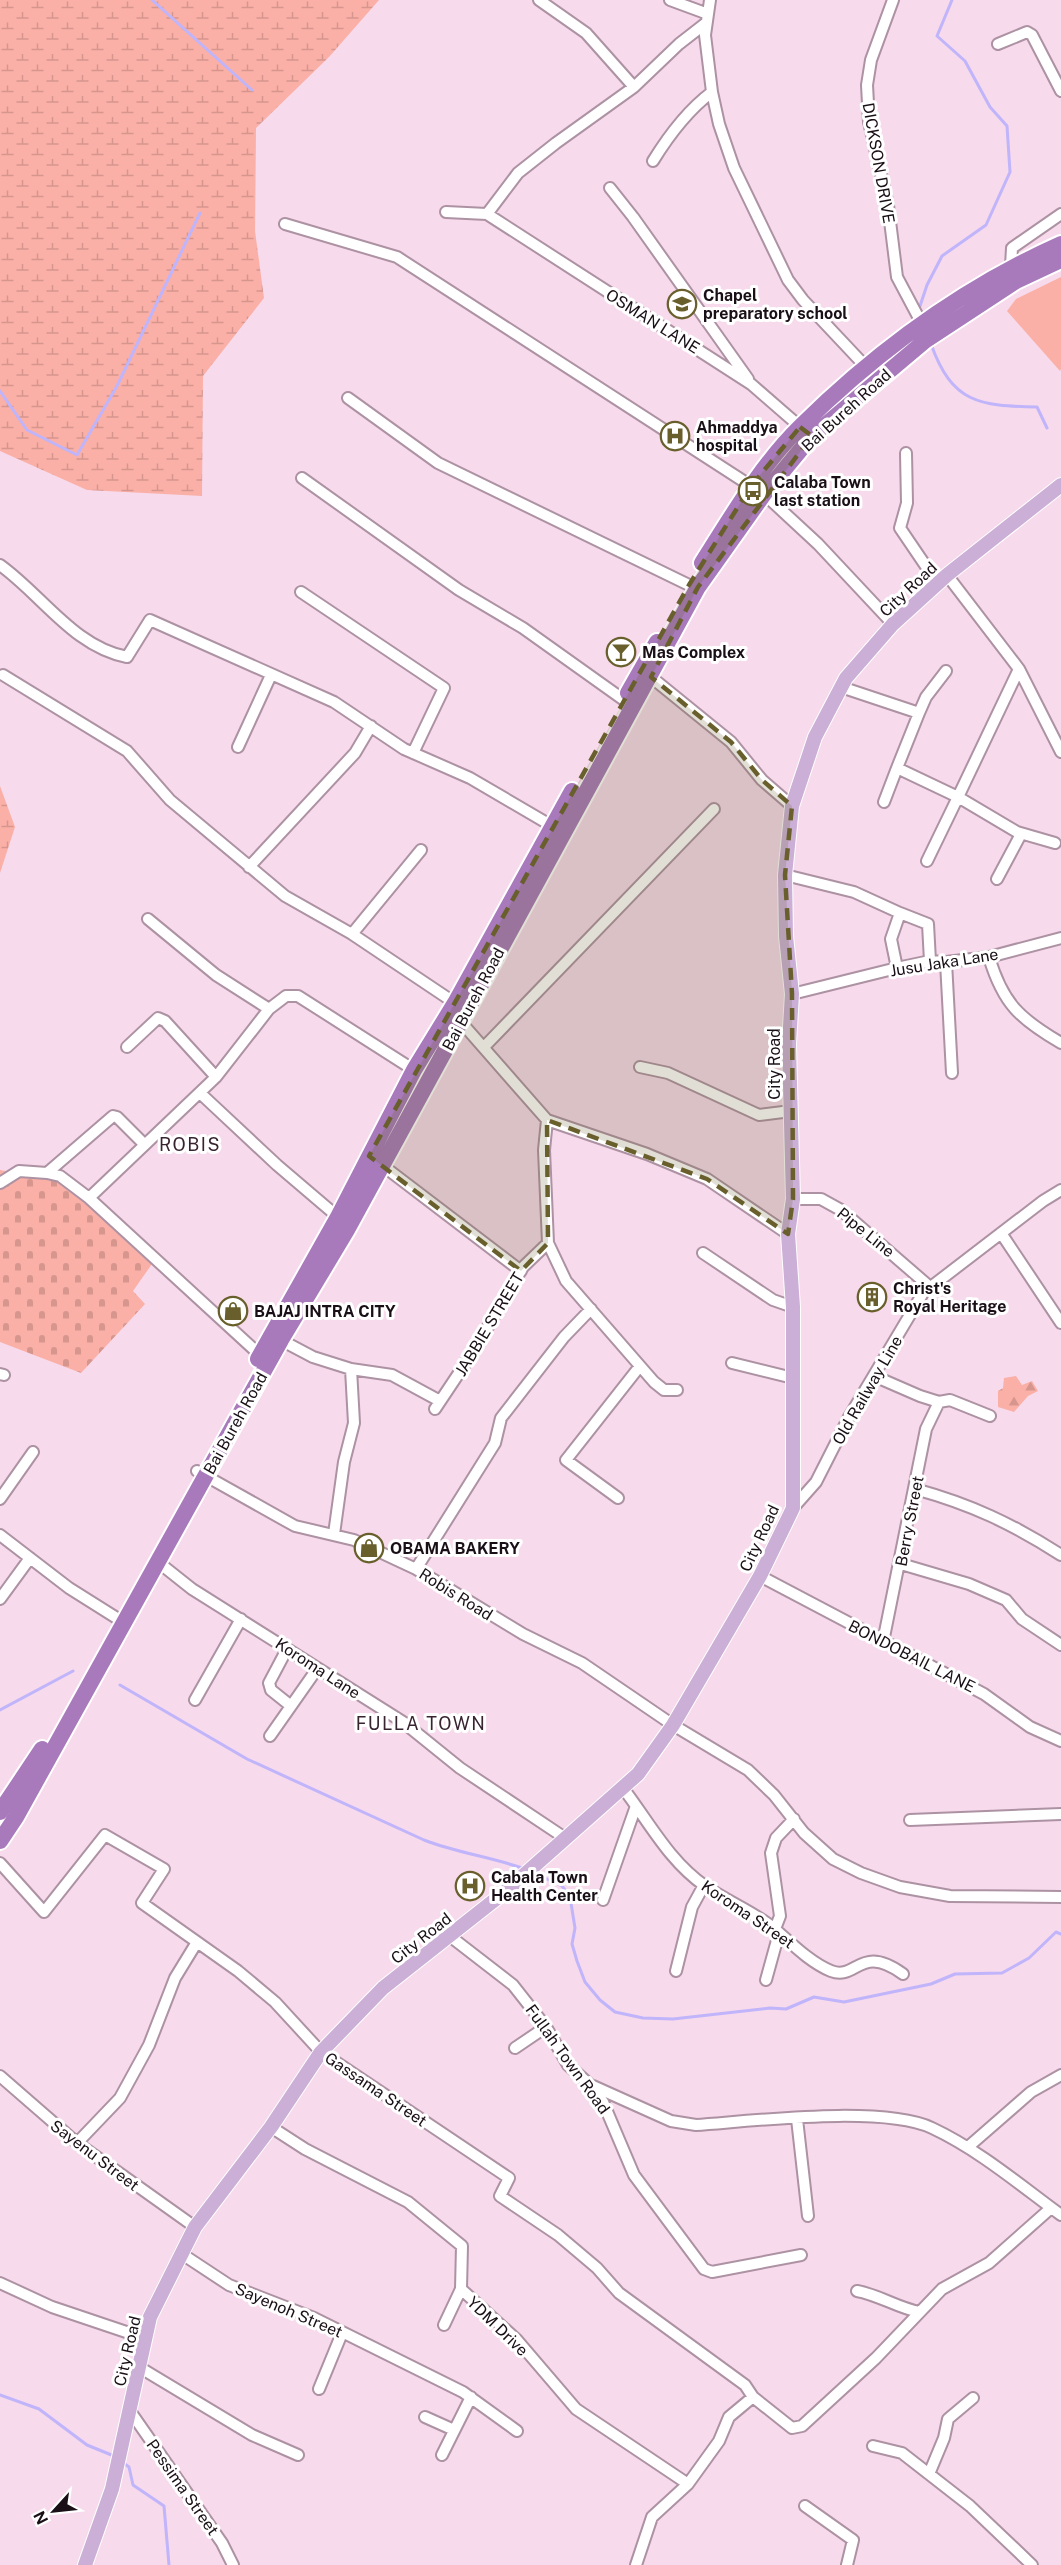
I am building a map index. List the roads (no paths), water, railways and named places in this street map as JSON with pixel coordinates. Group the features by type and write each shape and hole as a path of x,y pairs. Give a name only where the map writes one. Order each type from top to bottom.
{"highway":[{"name":"Bai Bureh Road","path":"0,1841 16,1817 201,1473 376,1160 414,1070 455,1003 688,585 758,490 806,431 867,368 922,324 1011,266 1061,244"},
{"name":"Bai Bureh Road","path":"806,431 926,340 1016,281 1061,260"},
{"name":"Bai Bureh Road","path":"0,1812 158,1562 260,1355 276,1337 338,1217 461,1022 566,825 651,676 698,587 758,490"}],"main road":[{"name":"City Road","path":"85,2565 117,2468 150,2317 195,2227 271,2127 321,2052 383,1988 451,1937 638,1774 673,1725 760,1576 793,1508 793,1306 788,1234 796,1199 789,1044 792,994 786,936 785,875 792,806 815,737 846,678 893,624 942,580 1061,486"}],"street":[{"path":"539,0 586,33 634,87"},
{"path":"670,0 707,19"},
{"path":"710,0 705,35 712,92 719,124 734,168 788,280 803,300 867,368"},
{"name":"DICKSON DRIVE","path":"893,0 871,60 867,86 870,122 888,205 897,277 922,324"},
{"path":"487,214 518,173 634,87 707,19"},
{"path":"998,44 1026,32 1032,35 1061,91"},
{"path":"653,161 663,144 698,102 712,92"},
{"path":"610,188 751,384"},
{"name":"OSMAN LANE","path":"446,212 487,214 751,384 806,431"},
{"path":"1011,266 1012,248 1061,214"},
{"path":"285,224 396,257 758,490 818,544 893,624"},
{"path":"348,398 438,463 688,585"},
{"path":"906,453 907,503 900,528 1019,669 1058,739 1061,752"},
{"path":"302,478 449,583 523,628 624,700"},
{"path":"0,565 23,582 69,629 111,654 127,657 150,620 334,702 413,753 471,778 552,826"},
{"path":"301,592 444,688 413,753"},
{"path":"927,861 1019,669"},
{"path":"884,802 926,697 946,671"},
{"path":"3,675 127,751 170,800 285,896 352,934 455,1003"},
{"path":"238,747 271,675"},
{"path":"651,676 731,742 762,780 792,806"},
{"path":"841,687 919,713"},
{"path":"249,867 355,753 370,726"},
{"path":"897,768 958,797 1022,834 1055,843"},
{"path":"484,1047 714,809"},
{"path":"997,879 1022,834"},
{"path":"352,934 421,850"},
{"path":"785,875 854,892 928,924 930,961"},
{"path":"897,968 891,939 900,913"},
{"path":"148,919 216,975 268,1009"},
{"name":"Jusu Jaka Lane","path":"792,994 930,961 946,962 989,957 1061,938"},
{"path":"989,957 1008,1004 1028,1023 1061,1042"},
{"path":"946,962 952,1073"},
{"path":"89,1198 216,1077 268,1009 286,996 298,996 414,1070"},
{"path":"127,1047 158,1018 165,1021 216,1077"},
{"path":"461,1022 548,1120 646,1154 707,1179 788,1234"},
{"path":"640,1067 668,1073 759,1115 791,1111"},
{"path":"200,1093 277,1165 338,1217"},
{"path":"47,1173 112,1116 117,1117 144,1144"},
{"path":"548,1120 544,1150 548,1243 566,1281 664,1390 677,1390"},
{"path":"376,1160 520,1271"},
{"path":"0,1183 19,1171 60,1176 89,1198 260,1355"},
{"path":"796,1199 799,1180"},
{"name":"Old Railway Line","path":"793,1508 816,1482 923,1293 1061,1190"},
{"name":"Pipe Line","path":"796,1199 821,1199 841,1210 930,1287"},
{"path":"1001,1233 1061,1323"},
{"name":"JABBIE STREET","path":"351,1369 392,1375 437,1405 520,1271 548,1243"},
{"path":"703,1253 773,1300 793,1306"},
{"path":"416,1569 495,1443 501,1418 533,1381 564,1337 591,1309"},
{"path":"276,1337 313,1357 351,1369 354,1422 344,1462 334,1534"},
{"path":"732,1363 793,1378"},
{"path":"618,1498 566,1460 640,1365"},
{"path":"874,1376 939,1402 950,1400 990,1416"},
{"name":"Berry Street","path":"883,1642 901,1564 926,1429 939,1402"},
{"path":"0,1498 33,1452"},
{"name":"Robis Road","path":"201,1473 295,1526 354,1540 416,1569 484,1612 582,1663 673,1725 748,1770 833,1859 861,1873 900,1887 950,1896 1061,1897"},
{"path":"915,1489 964,1503 1024,1531 1061,1555"},
{"path":"0,1535 69,1588 121,1620"},
{"path":"0,1599 30,1558"},
{"name":"Koroma Lane","path":"158,1562 192,1589 404,1722 460,1768 566,1838"},
{"path":"901,1564 969,1584 1006,1600 1022,1619 1061,1645"},
{"name":"BONDOBAIL LANE","path":"760,1576 984,1694 1030,1726 1061,1741"},
{"path":"195,1700 241,1619"},
{"path":"287,1649 269,1683 271,1690 291,1706"},
{"path":"270,1736 317,1669"},
{"name":"Koroma Street","path":"623,1788 661,1844 704,1885 777,1931 825,1968 834,1973 842,1972 873,1960 888,1963 903,1974"},
{"path":"603,1900 636,1806"},
{"path":"910,1820 1061,1815"},
{"path":"766,1980 780,1916 771,1853 776,1838 794,1819"},
{"name":"Gassama Street","path":"0,1863 44,1912 105,1835 164,1869 142,1903 238,1971 275,2002 321,2052 509,2178 500,2196 558,2235 597,2268 620,2293 745,2385 753,2397"},
{"path":"676,1971 692,1907 704,1885"},
{"name":"Fullah Town Road","path":"451,1937 513,1985 546,2027 568,2066 589,2084 603,2102 634,2175 704,2269 712,2272 801,2255"},
{"path":"77,2143 120,2098 149,2045 175,1978 197,1942"},
{"path":"515,2048 546,2027"},
{"path":"968,2147 1031,2092 1061,2075"},
{"name":"Sayenu Street","path":"0,2076 77,2143 195,2227"},
{"path":"589,2084 671,2121 696,2126 862,2116 895,2119 930,2127 968,2147 1061,2215"},
{"path":"797,2119 808,2216"},
{"name":"YDM Drive","path":"271,2127 305,2149 408,2202 462,2246 461,2289 517,2340 576,2409 688,2484"},
{"path":"636,2565 652,2517 688,2484 719,2441 729,2417 753,2397 792,2428 802,2426 876,2358 942,2289 989,2263 1051,2208"},
{"name":"Sayenoh Street","path":"182,2254 229,2285 314,2318 467,2394 517,2431"},
{"path":"0,2283 52,2307 144,2338"},
{"path":"444,2325 461,2289"},
{"path":"857,2291 877,2295 899,2307 919,2312"},
{"path":"320,2389 342,2333"},
{"path":"139,2367 252,2435 298,2455"},
{"path":"442,2455 467,2394"},
{"path":"929,2474 944,2438 948,2419 972,2398"},
{"name":"Pessima Street","path":"130,2411 222,2543 233,2565"},
{"path":"425,2418 454,2430"},
{"path":"873,2446 902,2453 996,2529 1032,2565"},
{"path":"805,2506 853,2540 847,2565"}],"waterway":[{"path":"152,0 252,90"},
{"path":"920,306 927,285 942,256 986,225 1010,172 1007,126 990,107 965,61 937,36 952,0"},
{"path":"0,391 27,430 77,455 117,386 200,213"},
{"path":"931,344 939,364 958,390 984,402 1037,407 1047,428"},
{"path":"0,1710 73,1671"},
{"path":"120,1685 247,1759 424,1840 525,1869"},
{"path":"534,1873 562,1886 570,1897 575,1928 572,1944 585,1982 600,2000 615,2012 643,2018 673,2019 770,2008 786,2009 814,1997 844,2002 931,1984 955,1974 1002,1973 1029,1958 1056,1932 1061,1934"},
{"path":"0,2395 39,2409 87,2445 114,2456"},
{"path":"122,2462 129,2467 133,2485 164,2506 169,2565"}],"place":[{"name":"Chapel preparatory school","path":"682,304"},
{"name":"Ahmaddya hospital","path":"675,436"},
{"name":"Calaba Town last station","path":"753,491"},
{"name":"Mas Complex","path":"621,652"},
{"name":"Christ's Royal Heritage","path":"872,1297"},
{"name":"BAJAJ INTRA CITY","path":"233,1311"},
{"name":"OBAMA BAKERY","path":"369,1548"},
{"name":"Cabala Town Health Center","path":"470,1886"}],"district":[{"name":"ROBIS","path":"190,1145"},
{"name":"FULLA TOWN","path":"421,1724"}]}
